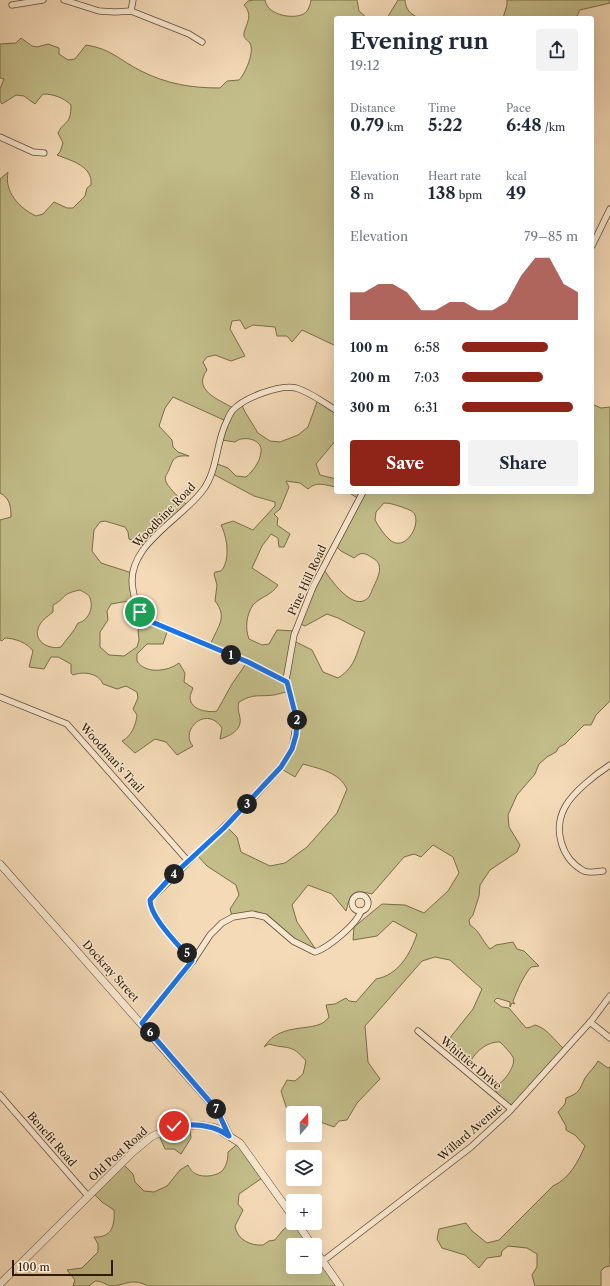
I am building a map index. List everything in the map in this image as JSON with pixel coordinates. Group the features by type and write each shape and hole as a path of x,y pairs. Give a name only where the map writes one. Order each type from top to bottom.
{"street":[{"path":"12,5 43,0"},
{"path":"64,0 99,11 131,11 189,34 202,42"},
{"path":"131,11 133,0"},
{"path":"0,137 33,152 44,153"},
{"path":"594,242 610,209"},
{"name":"Woodbine Road","path":"287,682 248,662 152,622 140,612 135,601 132,574 139,554 202,491 213,469 225,426 232,411 244,401 259,394 285,388 295,388 334,409"},
{"name":"Pine Hill Road","path":"192,961 157,919 150,907 150,900 257,794 281,767 292,749 297,721 287,682 294,635 305,604 362,494"},
{"name":"Woodman's Trail","path":"0,697 67,724 188,861"},
{"path":"603,871 586,872 568,857 561,843 559,831 566,806 594,776 610,765"},
{"name":"Dockray Street","path":"0,864 142,1023 217,1110 229,1136"},
{"path":"142,1023 192,961 210,936 222,923 233,917 252,914 265,917 294,941 315,952 322,950 334,941 359,917 361,910"},
{"name":"Willard Avenue","path":"323,1262 471,1147 511,1109 590,1022 610,996"},
{"path":"590,1022 610,1038"},
{"name":"Whittier Drive","path":"418,1032 511,1109"},
{"name":"Benefit Road","path":"0,1095 88,1196"},
{"name":"Old Post Road","path":"0,1284 133,1152 151,1137 174,1126 200,1125 216,1128 240,1143 286,1208"},
{"path":"323,1262 340,1286"}],"shaded area":[{"path":"265,0 270,9 274,12 285,16 296,16 307,11 311,0 357,0 359,11 365,16 334,16 334,345 302,330 292,342 287,336 277,336 275,327 253,325 245,329 240,320 232,321 230,329 245,356 231,361 215,355 207,357 203,362 207,370 203,377 203,383 209,393 233,408 241,403 258,433 270,441 280,442 298,435 308,427 318,399 334,407 334,442 316,464 320,475 334,478 334,487 317,484 308,489 300,483 286,481 289,487 280,509 274,514 278,518 277,525 290,534 284,547 279,547 278,538 271,534 262,546 252,568 278,585 273,591 253,605 247,622 249,639 262,645 269,644 277,630 295,631 294,641 312,650 323,672 338,678 349,669 353,663 365,632 327,614 305,626 298,623 323,568 331,580 343,593 356,601 363,601 369,597 377,578 379,568 375,559 364,554 354,558 341,551 335,545 359,499 351,494 594,494 594,405 601,408 610,407 610,701 596,715 591,725 584,725 565,744 559,747 556,752 539,764 535,774 517,795 508,815 509,827 520,845 517,852 490,870 480,885 479,896 473,915 469,920 470,925 476,930 490,949 496,945 513,942 517,949 524,951 539,966 531,967 525,975 513,1001 515,1004 512,1003 510,1007 510,1002 497,998 494,1001 502,1007 509,1008 526,1028 535,1025 543,1029 564,1049 512,1108 499,1096 494,1088 501,1083 511,1070 514,1061 512,1055 500,1042 491,1043 477,1052 470,1065 457,1059 450,1060 449,1039 473,1009 482,989 450,960 435,957 422,961 365,1026 368,1062 380,1079 357,1103 347,1120 339,1121 334,1127 322,1123 322,1106 286,1107 281,1091 287,1080 295,1081 303,1074 306,1061 293,1049 269,1044 264,1047 272,1038 280,1033 317,1025 324,1022 329,1017 326,1005 335,1004 346,998 349,1001 356,1002 376,979 384,977 397,969 411,949 417,934 393,921 377,936 353,940 354,927 382,904 405,905 424,913 448,891 459,873 453,857 433,845 421,857 414,854 404,857 372,894 357,892 351,896 346,911 332,894 308,885 292,905 297,922 317,951 299,943 266,916 232,916 230,909 239,895 236,885 207,866 197,855 226,826 237,837 241,852 270,866 285,863 307,847 337,813 347,789 344,783 334,775 316,768 303,764 295,777 280,768 295,739 296,723 290,691 274,695 253,696 239,702 239,726 234,732 224,738 220,739 222,728 216,721 202,719 196,722 189,733 193,746 177,755 166,742 155,739 135,753 122,741 128,737 136,723 137,715 133,709 138,698 137,692 126,686 117,689 103,684 98,677 94,675 82,673 73,675 71,673 71,664 58,657 51,657 44,669 29,667 33,651 31,648 24,643 12,639 5,638 2,641 0,640 0,520 11,517 11,510 8,500 0,493 0,179 8,172 8,186 14,198 24,209 36,216 43,214 54,202 67,208 73,208 85,196 87,188 91,185 91,179 89,173 80,165 57,155 60,152 63,143 58,133 70,116 71,105 65,100 47,94 43,94 35,104 24,96 16,95 2,104 0,101 0,89 4,79 0,78 0,44 16,43 21,38 32,46 37,47 48,44 59,48 59,54 68,60 75,59 86,45 109,52 133,67 160,79 189,86 220,88 227,81 239,80 249,63 251,47 250,43 244,36 249,15 244,5 248,1","holes":["173,397 226,421 222,440 235,442 238,440 247,439 256,441 261,448 261,452 256,466 246,477 236,476 228,468 215,463 213,474 254,496 275,502 275,506 253,530 233,521 221,525 225,536 227,555 221,571 215,572 214,574 217,585 215,601 221,612 221,617 219,626 211,643 248,661 232,684 217,711 209,712 200,710 191,702 190,698 193,688 184,682 185,673 179,663 163,670 151,670 145,668 137,661 137,654 147,644 163,644 168,629 145,615 138,630 139,640 137,647 124,656 109,655 100,647 100,632 108,620 107,611 111,604 134,600 132,573 101,563 92,551 94,530 100,522 105,521 125,527 128,532 129,539 145,546 187,505 170,488 165,480 173,460 181,456 189,456 178,452 173,447 172,440 159,426 165,408","384,503 402,507 414,513 416,520 415,526 410,537 401,543 395,543 390,540 375,520 376,512","80,590 87,594 91,602 91,610 85,620 78,623 61,647 57,648 44,644 38,638 38,629 44,619 53,612 53,605 69,593"]},
{"path":"398,0 405,0 409,11 415,16 388,16"},
{"path":"507,0 610,0 610,3 580,10 577,16 504,16"},
{"path":"598,1061 608,1068 610,1067 610,1266 605,1267 601,1271 601,1286 535,1286 532,1275 537,1267 537,1254 527,1248 508,1246 502,1251 501,1256 487,1258 479,1268 465,1255 442,1248 437,1239 439,1229 466,1223 472,1231 487,1243 499,1240 553,1186 564,1179 576,1164 585,1146 575,1135 566,1130 566,1126 558,1112 565,1104 566,1098 578,1091 585,1078"},
{"path":"189,1124 191,1138 181,1154 174,1149 165,1149 158,1133"},
{"path":"240,1142 265,1176 239,1194 238,1204 243,1210 235,1226 239,1235 249,1243 263,1245 269,1241 275,1240 286,1228 286,1230 303,1230 308,1238 286,1238 286,1274 322,1274 322,1258 341,1286 148,1286 142,1283 132,1282 110,1286 102,1282 95,1281 89,1286 73,1286 75,1280 67,1270 82,1268 98,1252 98,1244 94,1237 100,1237 109,1233 114,1221 114,1210 102,1202 92,1192 123,1164 133,1174 135,1182 144,1191 154,1192 167,1186 180,1170 188,1165 192,1172 202,1176 218,1174 223,1170 226,1164 228,1152"}],"route":[{"path":"140,612 152,622 248,662 287,682 297,721 296,735 292,749 281,767 224,828 169,879 150,900 150,907 157,919 176,939 192,961 142,1023 217,1110 229,1136 216,1128 200,1125 187,1124 174,1126"}]}
